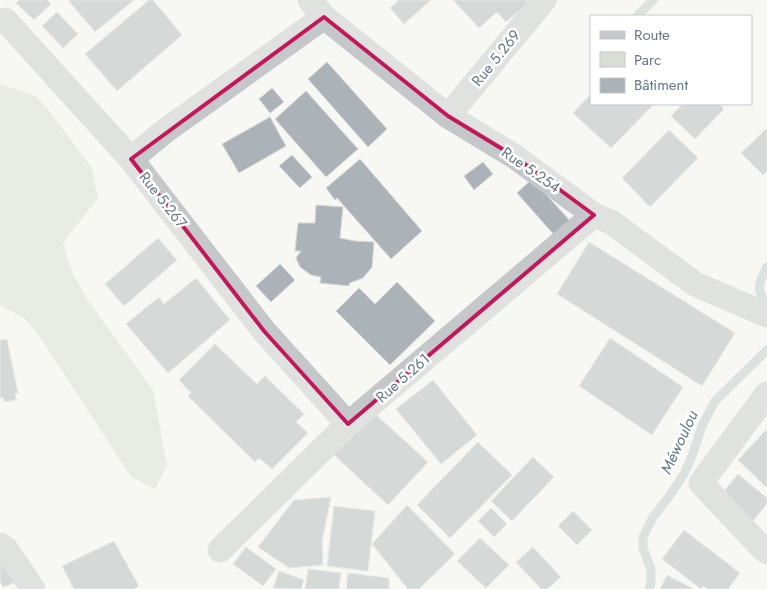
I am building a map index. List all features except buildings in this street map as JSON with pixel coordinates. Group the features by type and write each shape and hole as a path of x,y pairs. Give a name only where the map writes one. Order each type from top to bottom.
{"street":[{"name":"Rue 5.269","path":"448,116 544,0"},
{"name":"Rue 5.254","path":"317,9 448,116 514,156 594,215 611,222 695,284 767,315"},
{"name":"Rue 5.267","path":"317,9 131,159 264,331 348,424"},
{"path":"5,20 131,159"},
{"name":"Rue 5.261","path":"220,550 348,424 594,215"},
{"path":"767,394 702,483 767,552"},
{"path":"0,545 6,549 33,589"}],"highlighted area":[{"path":"324,17 448,116 514,156 594,215 348,424 264,331 131,159"}],"green space":[{"path":"0,84 36,96 92,168 98,198 63,243 72,272 87,299 153,390 167,465 155,489 131,477 42,340 24,318 0,305"}],"waterway":[{"path":"638,15 653,0"},
{"path":"767,267 760,286 761,295 767,304"},
{"name":"Méwoulou","path":"649,589 651,569 643,548 643,537 653,517 684,474 702,426 715,401 767,350"}]}
